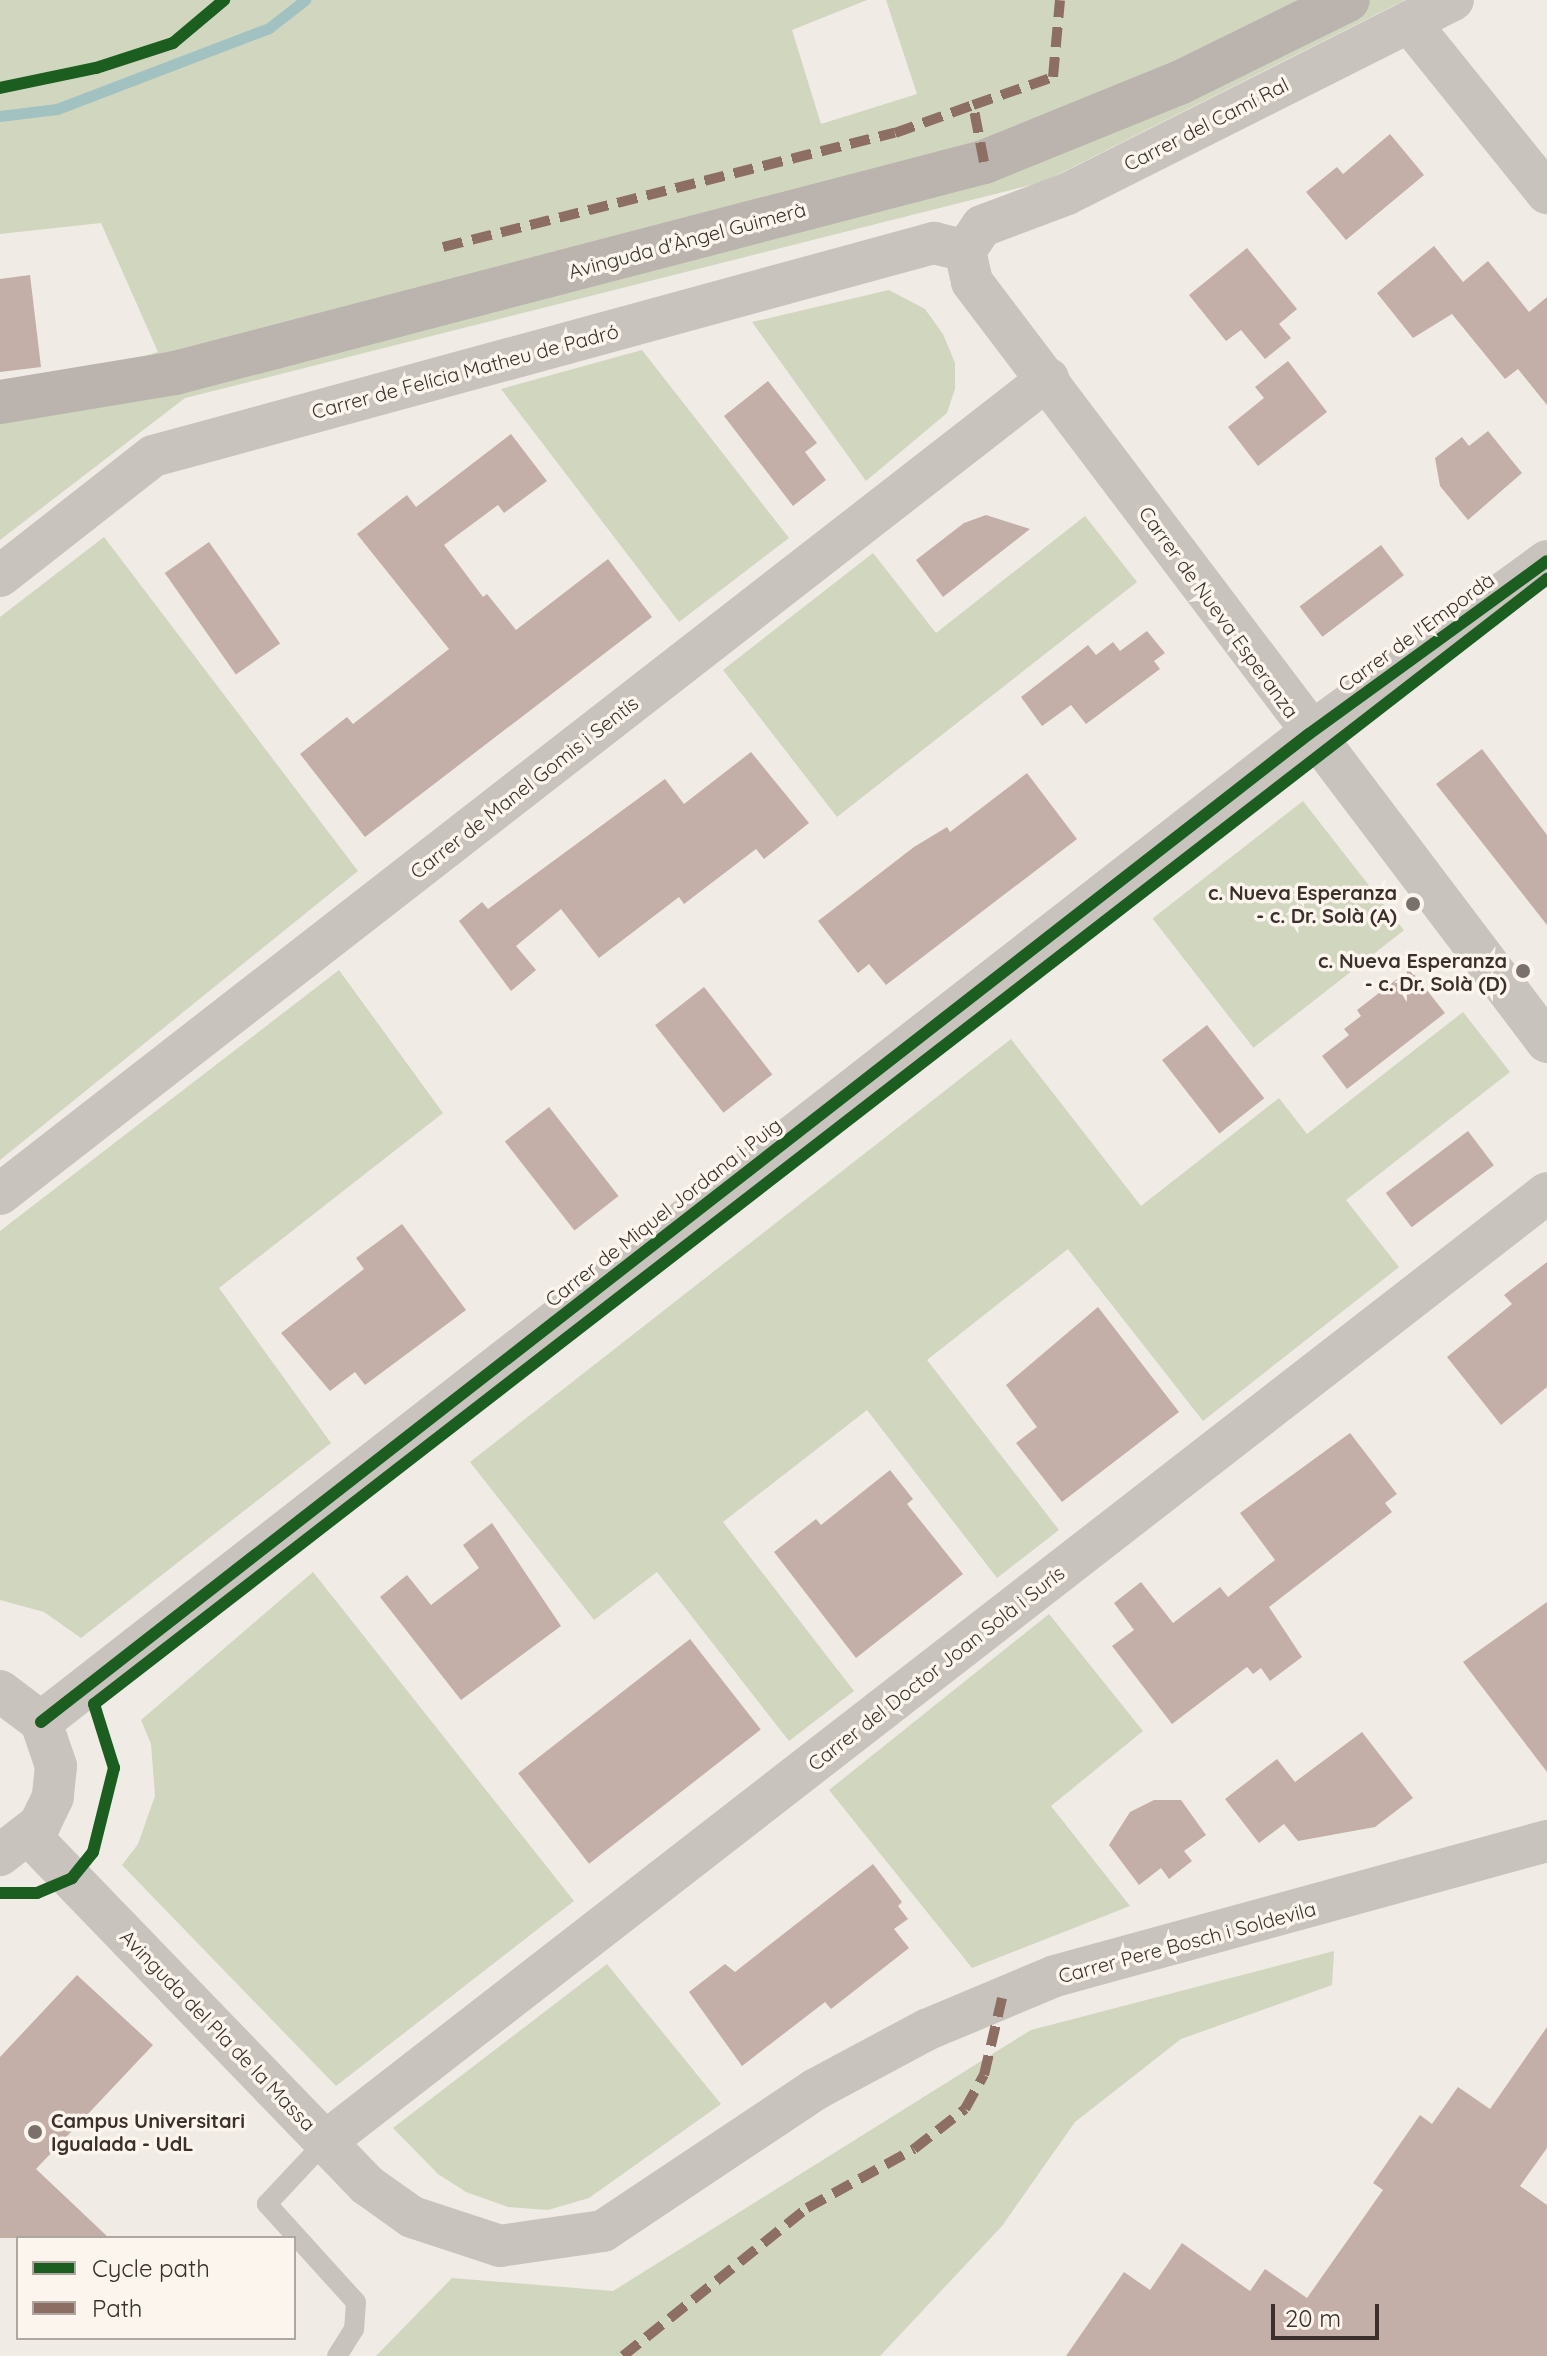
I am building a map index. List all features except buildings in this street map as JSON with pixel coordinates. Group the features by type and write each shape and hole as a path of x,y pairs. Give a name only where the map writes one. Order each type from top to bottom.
{"street":[{"name":"Avinguda d'Àngel Guimerà","path":"0,402 175,373 984,162 1179,83 1348,0"},
{"name":"Carrer del Camí Ral","path":"965,251 982,226 1067,194 1453,0"},
{"path":"1409,22 1547,193"},
{"name":"Carrer de Felícia Matheu de Padró","path":"0,576 153,456 934,243 965,251"},
{"name":"Carrer de Nueva Esperanza","path":"965,251 972,282 1048,379 1309,734 1547,1042"},
{"name":"Carrer de Manel Gomis i Sentís","path":"0,1194 1048,379"},
{"name":"Carrer de l'Empordà","path":"1309,734 1547,561"},
{"name":"Carrer de Miquel Jordana i Puig","path":"41,1722 1309,734"},
{"name":"Carrer del Doctor Joan Solà i Surís","path":"325,2142 1547,1193"},
{"path":"0,1691 41,1722 54,1750 56,1781 48,1811 15,1845"},
{"name":"Carrer Pere Bosch i Soldevila","path":"412,2217 500,2246 603,2231 816,2089 926,2030 1055,1976 1547,1841"},
{"name":"Avinguda del Pla de la Massa","path":"15,1845 367,2185 412,2217"}],"lane":[{"path":"325,2142 267,2204 356,2302 354,2329 337,2356"}],"green space":[{"path":"0,0 867,0 792,30 821,124 917,94 886,0 1405,0 1043,182 185,398 0,540 0,382 111,367 158,352 101,223 0,234"},
{"path":"889,290 925,309 943,334 955,363 955,389 947,413 866,481 752,322"},
{"path":"642,350 789,538 679,622 501,389"},
{"path":"1085,516 1137,582 837,817 723,670 873,553 936,633"},
{"path":"104,537 358,871 0,1160 0,617"},
{"path":"1303,801 1404,930 1253,1048 1152,919"},
{"path":"339,970 443,1113 219,1288 331,1443 81,1638 44,1612 0,1600 0,1231"},
{"path":"1463,1012 1510,1072 1346,1200 1399,1267 1203,1421 1068,1249 927,1360 1059,1530 997,1578 867,1410 723,1522 854,1691 789,1741 657,1572 594,1620 470,1462 1011,1039 1141,1206 1279,1098 1307,1134"},
{"path":"313,1572 574,1901 336,2086 122,1865 138,1844 155,1796 151,1744 141,1720"},
{"path":"1049,1614 1143,1731 1051,1806 1130,1906 972,1968 829,1790"},
{"path":"1334,1951 1332,1985 1181,2039 1075,2122 1002,2226 880,2356 376,2356 452,2278 613,2291 1031,2030"},
{"path":"607,1964 721,2104 589,2198 548,2210 508,2207 466,2192 438,2174 393,2128"}],"waterway":[{"path":"0,116 57,109 269,28 305,0"}],"marked path":[{"path":"984,162 973,105 1053,77 1060,0"},
{"path":"443,247 895,133 973,105"},
{"path":"623,2356 807,2208 914,2149 965,2109 984,2075 1002,1998"}],"cycle path":[{"path":"0,88 96,68 173,43 224,0"},
{"path":"41,1722 1309,734 1547,561"},
{"path":"0,1893 37,1893 72,1878 93,1852 114,1768 94,1704 1547,579"}],"place":[{"name":"c. Nueva Esperanza - c. Dr. Solà (A)","path":"1413,904"},
{"name":"c. Nueva Esperanza - c. Dr. Solà (D)","path":"1523,971"},
{"name":"Campus Universitari Igualada - UdL","path":"35,2132"}]}
